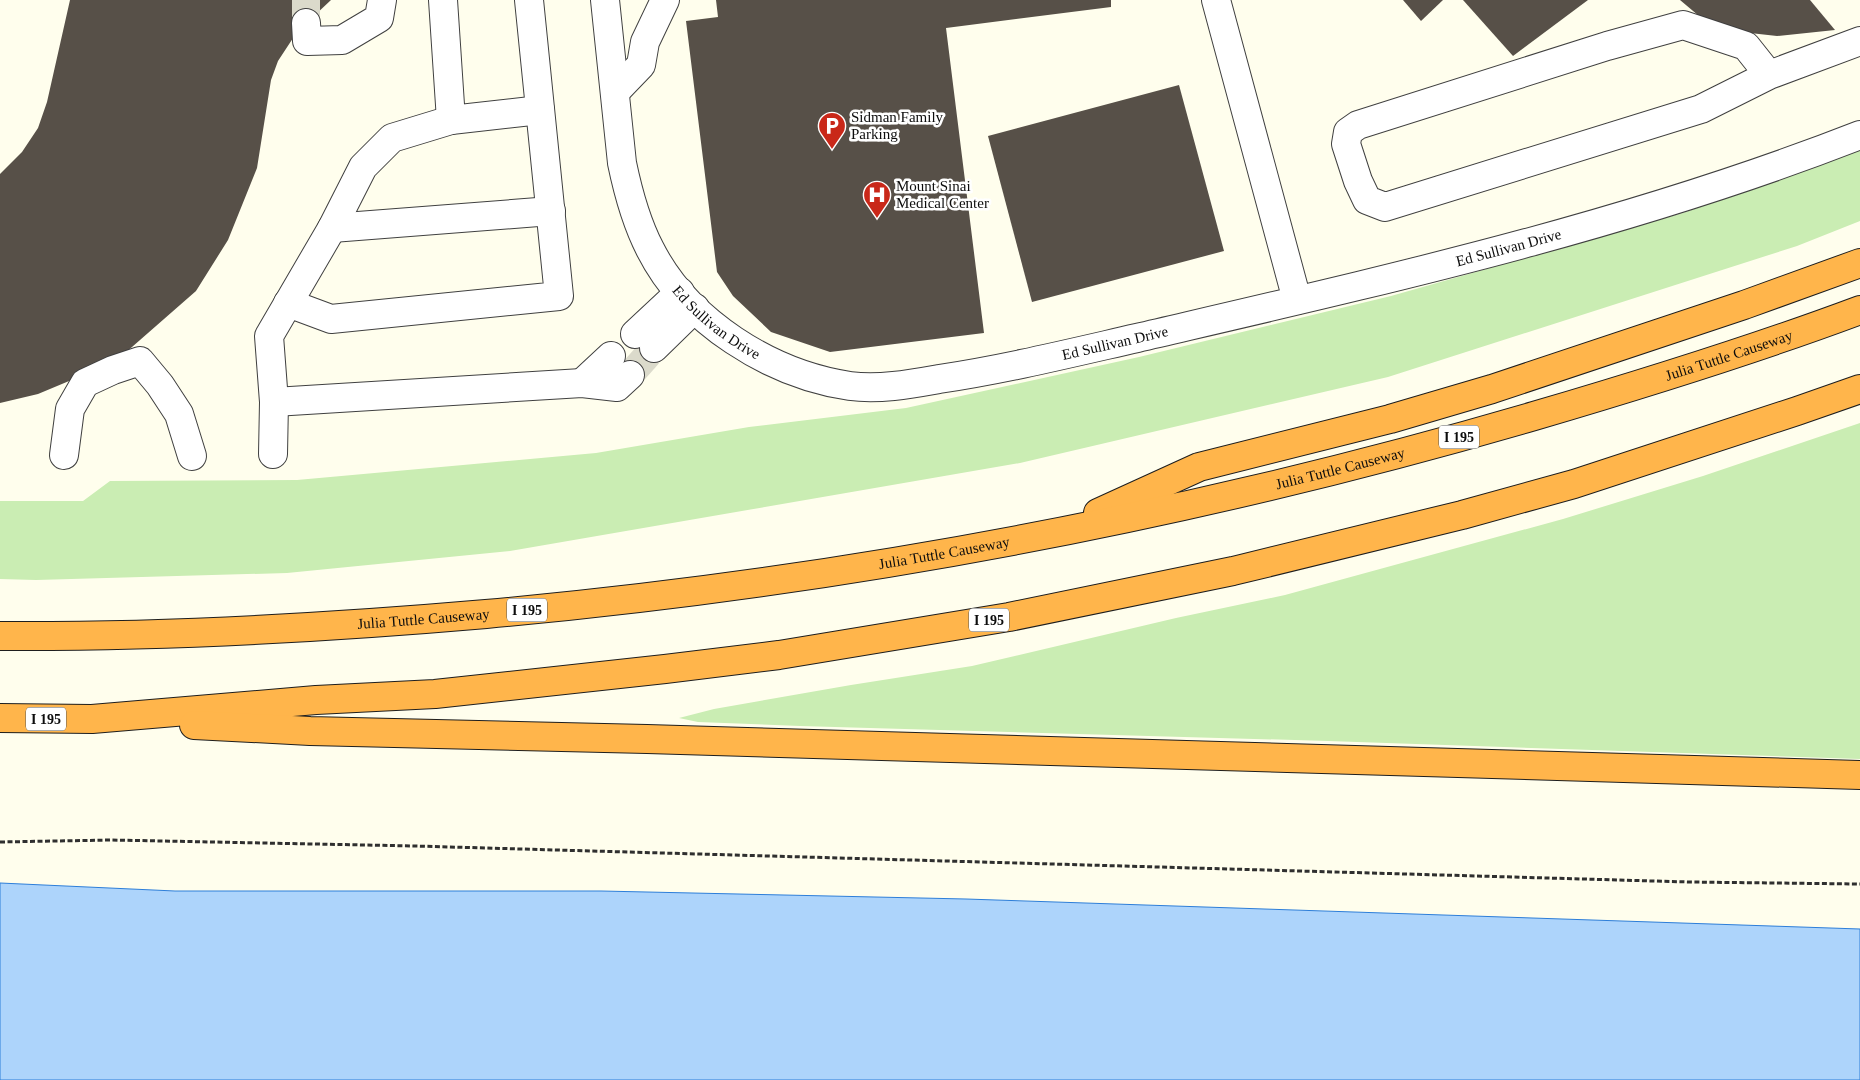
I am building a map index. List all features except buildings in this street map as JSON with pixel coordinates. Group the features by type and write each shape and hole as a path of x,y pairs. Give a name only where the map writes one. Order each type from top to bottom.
{"highway":[{"path":"1049,534 1199,468 1380,422 1492,389 1735,308 1860,262"},
{"name":"Julia Tuttle Causeway","path":"0,636 201,632 354,625 542,609 716,590 883,564 1049,534 1183,506 1385,458 1671,374 1860,310"},
{"name":"I 195","path":"0,718 92,719 316,700 435,694 779,655 1009,617 1233,571 1462,516 1592,478 1860,389"},
{"path":"92,719 310,731 656,739 1860,775"}],"street":[{"path":"306,23 307,41 342,40 379,18 382,0"},
{"path":"444,0 451,120"},
{"path":"288,302 332,319 559,296 529,0"},
{"name":"Ed Sullivan Drive","path":"605,0 622,163 627,189 650,250 687,300 717,329 748,351 778,365 812,377 851,386 881,387 988,371 1450,264 1593,226 1726,184 1860,135"},
{"path":"615,92 641,65 645,42 666,0"},
{"path":"1216,0 1298,300"},
{"path":"1769,75 1746,46 1683,26 1607,46 1358,125 1348,132 1346,144 1358,182 1367,200 1385,207 1701,109 1769,75 1860,41"},
{"path":"273,454 274,402 269,336 332,228 363,167 392,138 451,120 540,110"},
{"path":"332,228 551,211"},
{"path":"644,341 687,300"},
{"path":"64,455 70,409 85,383 113,370 140,361 160,385 179,414 192,456"},
{"path":"274,402 582,383 620,365"}],"path":[{"path":"0,842 111,840 405,846 1689,882 1860,884"}],"green space":[{"path":"1860,150 1860,221 1797,246 1388,377 1020,463 510,551 287,573 36,580 0,579 0,501 83,501 110,481 297,480 596,453 749,427 906,408 1139,357 1391,296 1683,213"},
{"path":"1860,423 1860,759 800,726 698,722 679,718 714,709 972,666 1176,618 1285,595 1563,519 1703,476"}],"water":[{"path":"0,883 175,891 601,891 966,899 1860,929 1860,1080 0,1080"}],"tunnel":[{"path":"306,0 306,23"},
{"path":"630,375 654,348"}],"place":[{"name":"Sidman Family Parking","path":"832,150"},
{"name":"Mount Sinai Medical Center","path":"877,219"}]}
